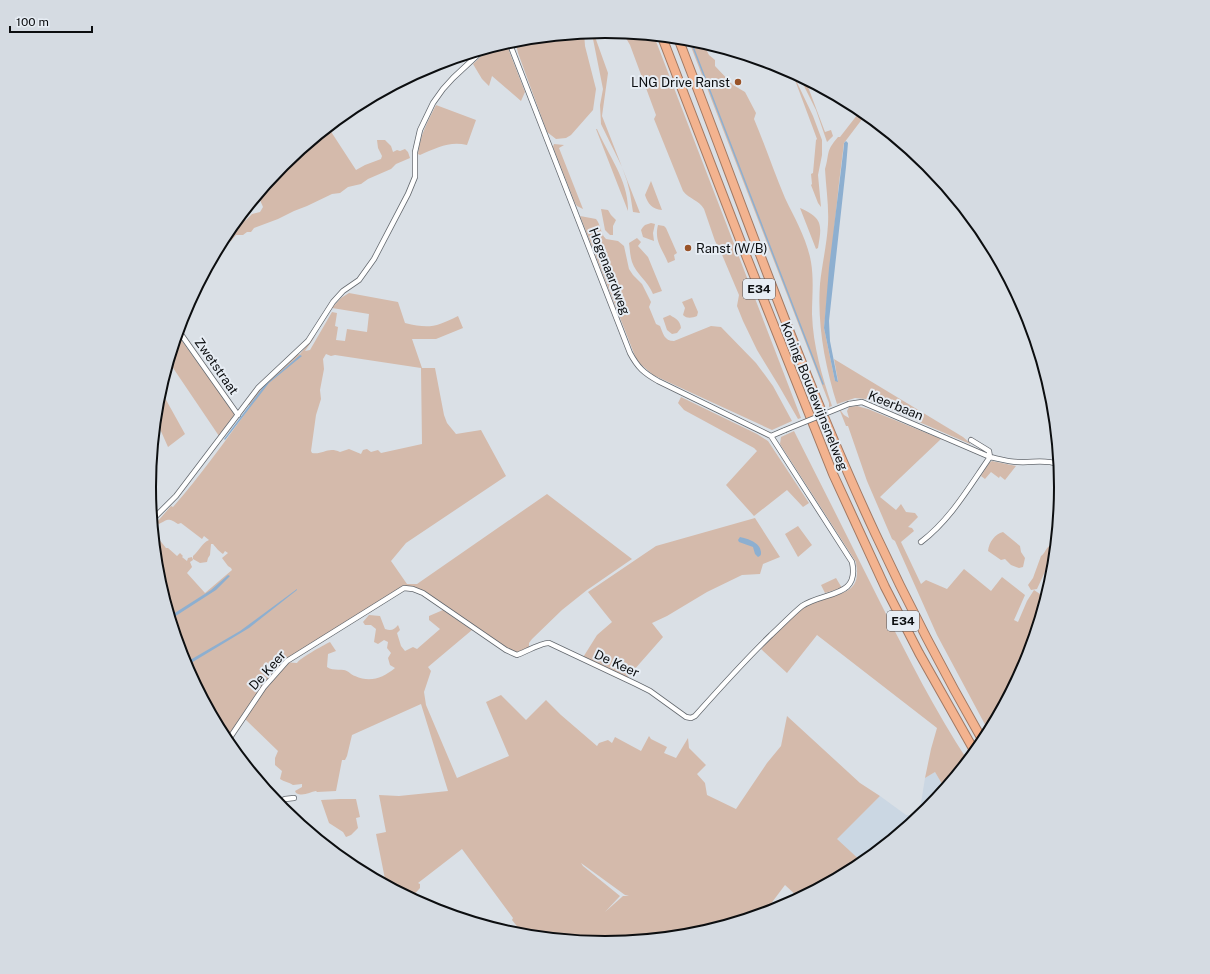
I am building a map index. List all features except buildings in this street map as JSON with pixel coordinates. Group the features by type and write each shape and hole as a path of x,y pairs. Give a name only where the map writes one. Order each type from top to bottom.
{"highway":[{"name":"Koning Boudewijnsnelweg","path":"664,42 747,258 833,474 885,587 927,667 971,745"},
{"name":"Koning Boudewijnsnelweg","path":"681,45 787,324 846,469 875,534 930,645 979,734"}],"street":[{"name":"Hogenaardweg","path":"512,48 630,353 636,364 644,373 658,381 771,436"},
{"path":"157,515 176,496 258,388 308,341 333,302 359,280 370,264 413,183 415,177 415,152 420,130 427,115 443,89 474,58"},
{"name":"Zwetstraat","path":"182,336 238,415"},
{"name":"Keerbaan","path":"771,436 856,402 865,403 990,457 1016,462 1041,460 1053,463"},
{"name":"De Keer","path":"232,735 264,687 287,661 399,590 406,588 423,593 506,650 517,655 545,643 549,643 650,691 686,717 691,718 695,716 747,659 794,613 811,601 843,590 848,587 854,579 852,562 771,436"},
{"path":"921,542 951,513 990,457 989,451 971,440"},
{"path":"284,800 294,798"}],"shaded area":[{"path":"593,38 596,38 608,73 602,116 622,167 601,124 600,105 603,89"},
{"path":"584,39 596,89 593,110 571,135 566,138 556,139 547,132 517,47 546,42"},
{"path":"626,39 656,41 801,418 798,419 757,350 743,321 737,306 739,295 715,241 704,209 683,191 654,119 656,115"},
{"path":"691,47 706,50 709,55 715,60 715,66 733,85 745,92 756,113 754,119 785,198 807,245 811,262 813,288 812,314 814,338 832,406 829,407 829,403"},
{"path":"508,49 525,92 521,101 492,76 489,86 482,79 473,64 482,55"},
{"path":"795,80 813,116 822,140 822,155 818,175 821,207 811,185 811,174 813,173 817,139"},
{"path":"803,83 808,86 825,132 831,130 833,136 827,142 816,110"},
{"path":"436,105 476,120 467,145 449,145 420,155 418,154 422,134"},
{"path":"857,116 862,120 844,143 824,328 835,381 838,381 834,359 963,437 970,444 866,399 855,398 837,404 823,345 819,299 828,224 825,169 831,146 838,137 840,137"},
{"path":"596,129 622,179 628,211"},
{"path":"331,132 356,170 381,159 382,156 378,148 377,140 385,140 391,146 393,152 405,149 408,152 410,158 396,164 391,169 368,179 361,184 348,187 340,193 332,194 278,219 254,228 251,232 247,232 243,235 236,235 230,242 244,221 252,214 260,212 263,207 260,200 267,191 309,149"},
{"path":"554,144 564,145 559,148 583,209 575,203 553,147"},
{"path":"622,168 640,213 633,212 627,181"},
{"path":"651,181 662,210 653,207 646,198 645,195"},
{"path":"800,208 813,215 819,223 820,233 818,248 816,249"},
{"path":"601,209 608,210 616,220 613,226 613,235 610,235 605,230"},
{"path":"580,216 596,219 606,239 618,241 624,246 629,269 642,284 651,302 649,307 656,324 660,326 663,334 668,340 674,341 711,326 721,327 756,363 773,386 792,421 772,430 653,375 637,361"},
{"path":"651,223 655,224 653,233 654,241 643,237 641,230 645,225"},
{"path":"658,225 666,228 677,253 674,255 675,260 668,263 659,244 657,236"},
{"path":"637,238 641,242 638,246 648,257 662,291 653,294 632,262 629,243"},
{"path":"349,293 398,302 405,323 420,326 432,326 444,323 458,316 463,328 436,339 412,339 422,368 435,368 444,415 447,423 456,434 481,430 506,476 406,543 391,561 407,584 417,584 547,494 632,559 587,590 562,610 532,639 529,643 529,649 517,652 507,649 422,591 408,586 402,587 283,662 297,663 307,655 330,642 336,651 328,654 327,667 346,671 366,679 381,677 395,668 390,665 388,658 391,653 387,648 388,642 384,640 378,644 374,642 376,629 371,625 365,625 363,622 369,615 380,616 385,629 392,630 398,625 400,630 397,633 401,646 405,651 413,647 417,649 440,629 429,620 429,616 443,610 472,630 428,667 431,671 424,692 426,705 457,778 509,756 486,702 501,695 526,720 546,700 597,746 599,743 608,740 612,743 615,737 641,751 649,736 651,739 667,747 664,753 676,758 688,738 689,748 706,765 697,774 705,783 707,795 736,809 767,763 781,746 787,716 860,783 880,796 837,839 857,858 829,876 795,894 785,885 771,904 721,921 693,927 664,932 605,936 546,932 518,927 512,920 513,918 462,849 418,883 420,884 420,888 415,894 385,879 376,834 386,832 379,795 399,796 448,791 421,704 352,735 347,756 345,760 342,760 336,791 316,791 304,794 296,793 295,791 302,787 302,784 293,785 280,779 282,771 275,765 275,758 278,751 244,718 231,734 202,686 190,659 171,603 159,540 166,548 177,556 180,553 187,561 188,558 192,557 193,560 190,562 192,567 187,573 205,593 232,570 222,558 228,553 225,551 223,554 213,544 211,544 210,555 207,562 200,563 193,559 193,556 204,543 209,540 204,536 202,539 181,523 178,524 168,520 159,524 158,521 171,506 173,507 222,445 250,407 248,403 249,398 296,355 300,354 316,335 305,351 310,350 332,312 337,313 335,326 338,327 336,340 345,341 347,329 367,332 369,314 332,308 341,298","holes":["326,354 331,356 335,355 421,368 422,444 381,453 378,450 371,452 367,449 363,450 361,454 349,449 340,452 336,450 329,450 319,453 312,453 311,451 316,415 321,399 320,390 324,369 323,359","581,863 625,895 629,896 623,896 605,912 620,896"]},
{"path":"692,298 698,312 697,316 688,318 683,315 685,308 682,302"},
{"path":"670,315 680,323 681,328 677,333 672,334 667,330 663,318"},
{"path":"181,340 235,414 219,436 172,367"},
{"path":"681,397 757,434 768,441 809,503 803,507 787,490 754,516 726,485 757,451 684,410 678,403"},
{"path":"165,398 185,434 168,447 160,429"},
{"path":"857,406 868,409 941,439 880,497 896,510 901,504 906,512 915,513 918,517 908,527 912,528 914,531 901,542 921,584 926,580 947,589 964,569 991,591 1002,577 1025,595 1014,620 1018,622 1027,601 1034,590 1041,595 1020,659 1008,686 985,725 937,635 895,541 892,539 867,481 848,426 846,426 840,411 849,418 847,411 849,407"},
{"path":"794,431 912,664 944,723 964,755 942,784 935,772 925,778 937,728 817,635 787,673 761,649 789,619 801,609 813,603 847,591 851,588 854,585 857,572 856,562 780,444 781,437"},
{"path":"992,461 1016,466 1005,480 1000,476 999,478 991,472 985,479 981,476 989,463"},
{"path":"755,518 780,557 763,564 760,574 742,575 707,592 667,616 652,623 663,637 626,679 582,659 597,635 612,622 588,592 656,546"},
{"path":"798,526 812,545 798,557 785,534"},
{"path":"1003,532 1020,546 1021,552 1025,558 1023,567 1019,568 1011,565 1005,559 1001,560 988,551 993,539"},
{"path":"1050,546 1046,569 1037,589 1031,590 1028,585 1033,578 1041,556"},
{"path":"836,578 842,588 825,593 821,585"},
{"path":"935,772 942,784 919,807 921,803 925,778"},
{"path":"880,796 906,815 911,815 901,825 857,858 836,839"},
{"path":"356,799 360,817 356,818 358,828 351,835 346,837 343,832 329,823 321,800"}],"water":[{"path":"846,141 848,143 846,167 829,321 830,341 838,382 835,381 824,328 829,268 844,143"},
{"path":"300,355 302,356 269,383 225,440 224,439 264,386"},
{"path":"740,537 756,543 760,549 761,555 758,557 755,554 753,547 739,542 738,540"},
{"path":"228,575 230,576 216,590 175,616 174,613 211,590"},
{"path":"297,589 249,628 192,663 190,660 240,631"}],"waterway":[{"path":"693,47 823,384"}],"place":[{"name":"LNG Drive Ranst","path":"738,82"},
{"name":"Ranst (W/B)","path":"688,248"}]}
